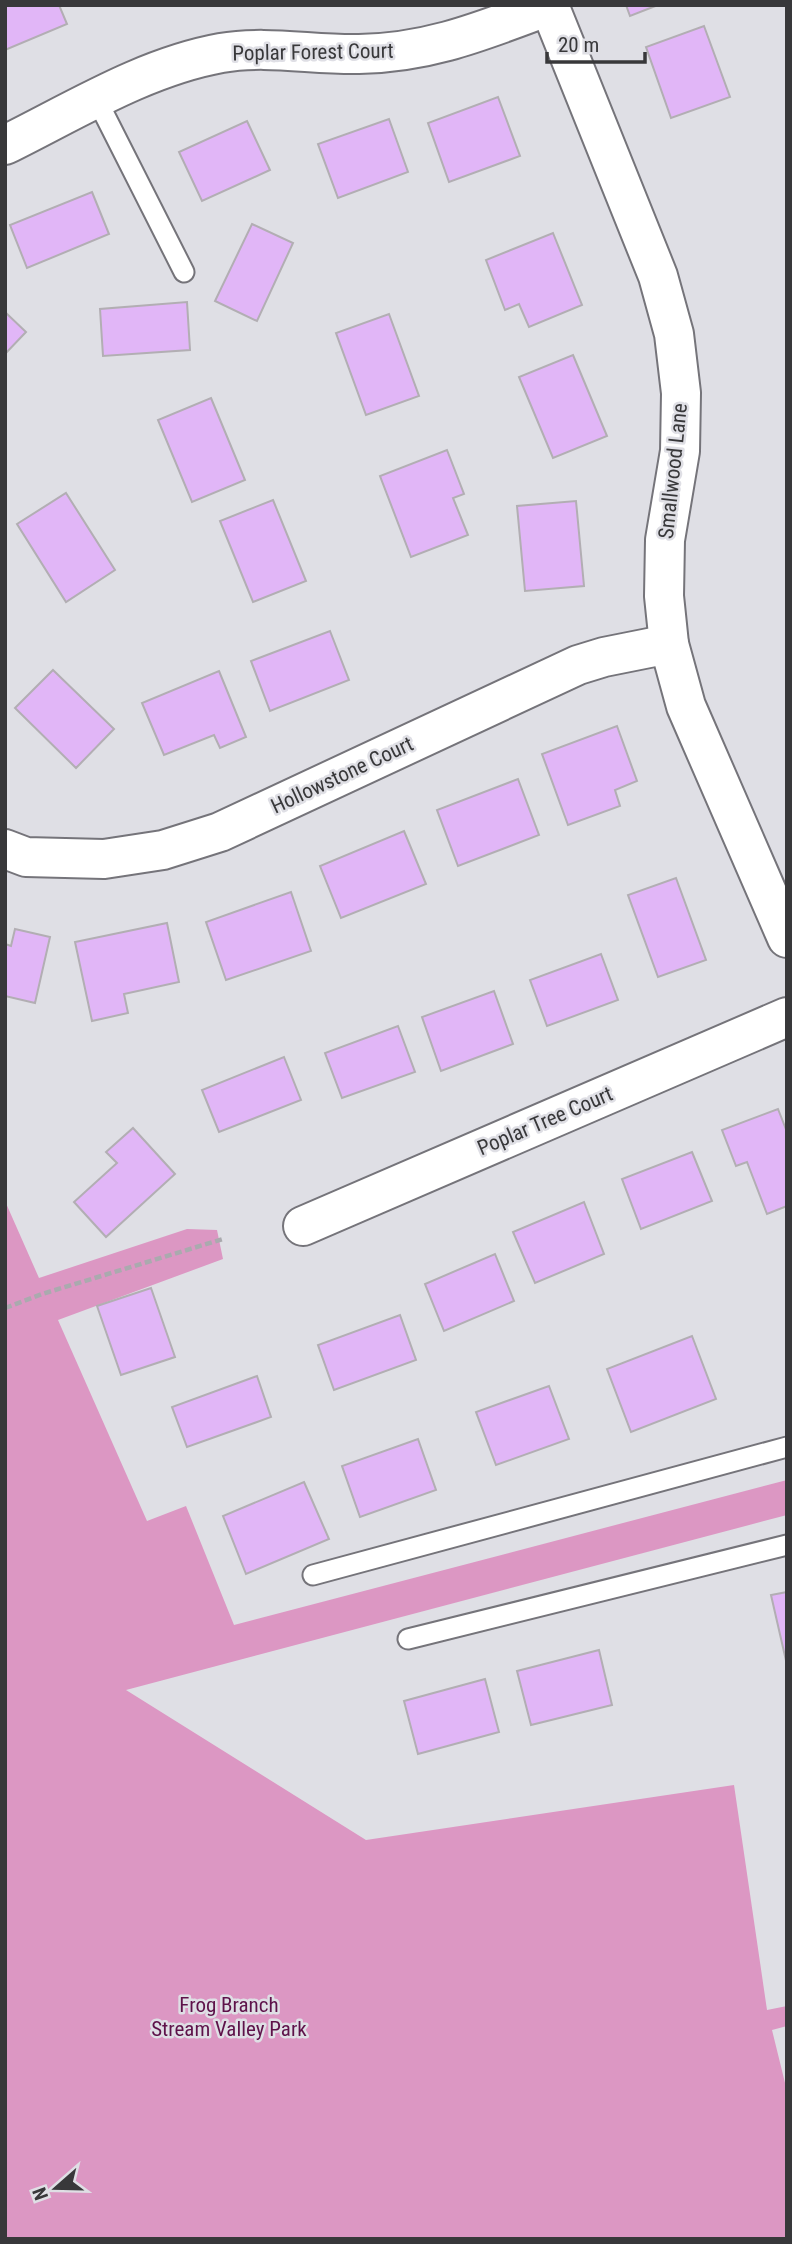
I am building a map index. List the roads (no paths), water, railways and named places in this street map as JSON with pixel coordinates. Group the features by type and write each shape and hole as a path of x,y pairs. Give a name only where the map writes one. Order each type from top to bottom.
{"street":[{"name":"Poplar Forest Court","path":"5,145 170,66 221,53 273,48 357,54 413,50 459,39 549,6"},
{"name":"Smallwood Lane","path":"549,6 659,276 674,334 681,393 680,451 665,540 664,596 669,644 686,706 787,938"},
{"name":"Hollowstone Court","path":"5,849 26,857 104,859 175,846 220,832 578,665 669,644"},
{"name":"Poplar Tree Court","path":"303,1226 787,1017"}],"lane":[{"path":"97,100 184,272"},
{"path":"313,1575 787,1447"},
{"path":"408,1639 787,1545"}],"park label":[{"name":"Frog Branch Stream Valley Park","path":"229,2017"}]}
